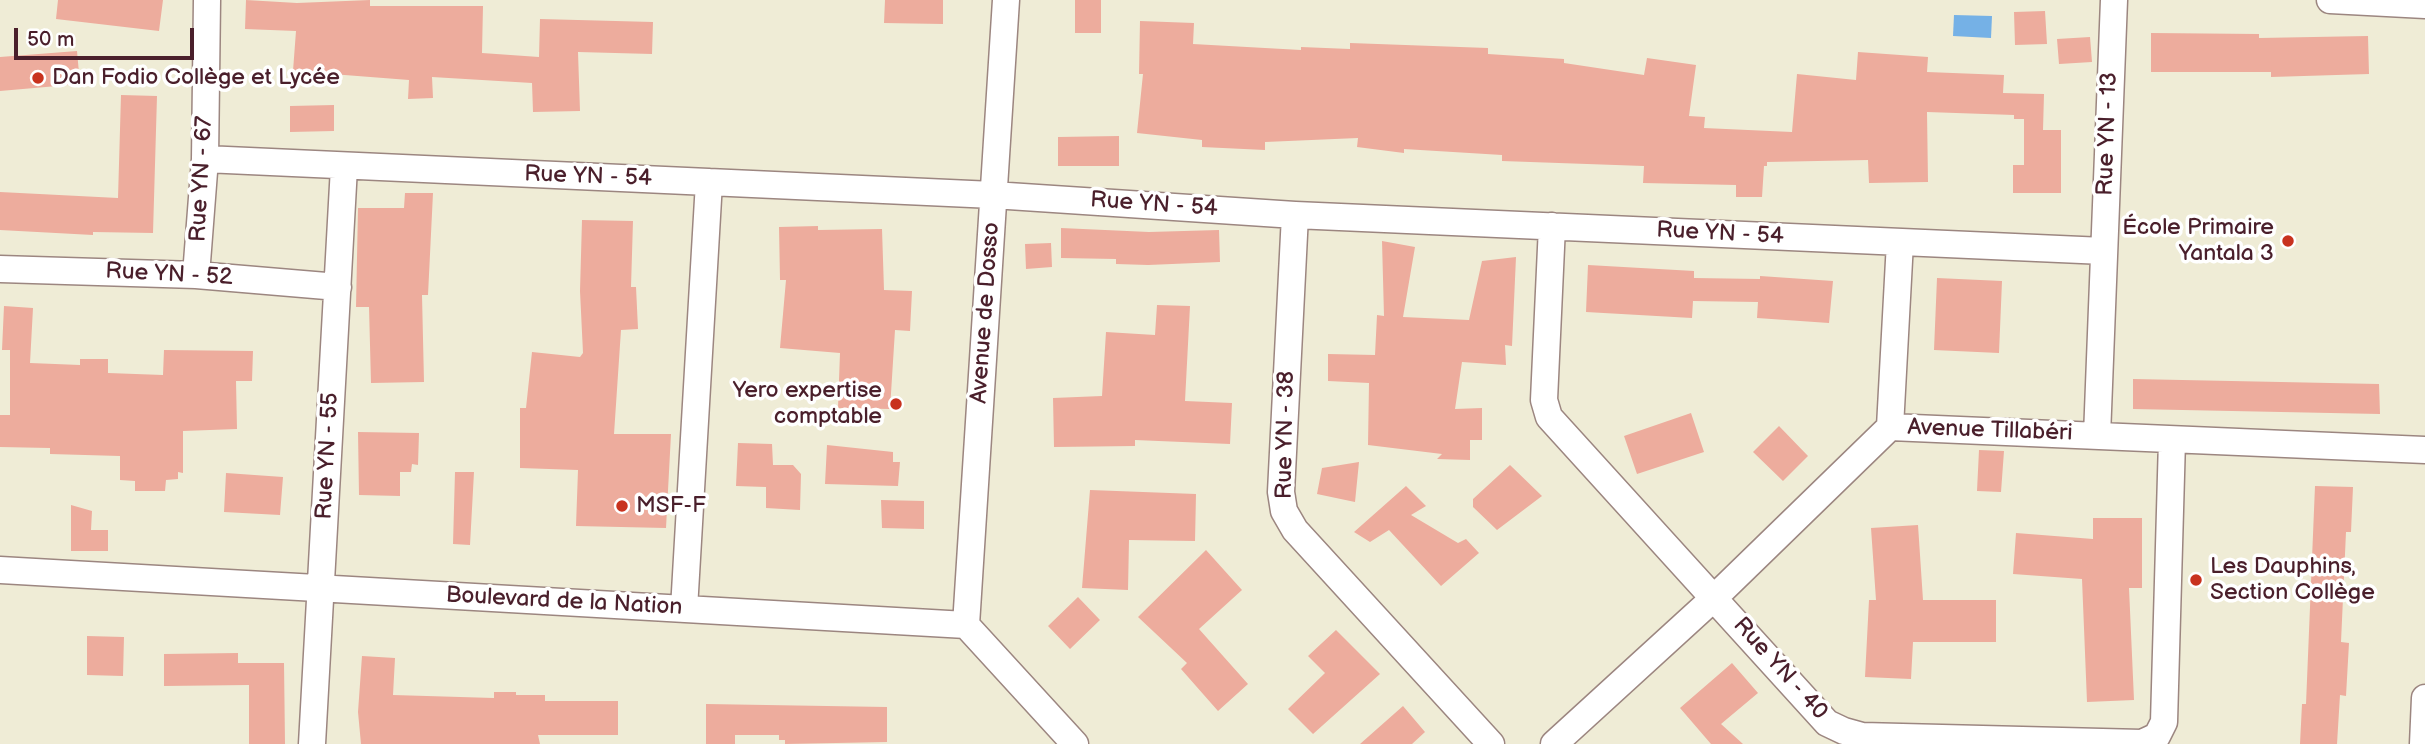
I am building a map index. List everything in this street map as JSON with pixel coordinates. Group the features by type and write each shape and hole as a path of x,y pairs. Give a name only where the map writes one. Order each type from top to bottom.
{"street":[{"name":"Rue YN - 67","path":"197,275 205,159 207,0"},
{"name":"Avenue de Dosso","path":"966,625 1006,0"},
{"name":"Rue YN - 13","path":"2097,436 2113,0"},
{"path":"2330,0 2425,5"},
{"name":"Rue YN - 54","path":"205,159 993,195 1295,215 2104,250"},
{"name":"Rue YN - 55","path":"312,744 344,167"},
{"path":"684,609 709,182"},
{"name":"Rue YN - 38","path":"1295,215 1281,492 1284,511 1295,530 1491,744"},
{"name":"Rue YN - 40","path":"1552,226 1544,400 1549,417 1827,723 1844,731 1862,736 2143,743 2157,736 2164,722 2172,440"},
{"path":"1890,427 1899,242"},
{"name":"Rue YN - 52","path":"0,269 197,275 338,287"},
{"name":"Avenue Tillabéri","path":"1554,744 1715,597 1890,427 2425,450"},
{"name":"Boulevard de la Nation","path":"0,570 966,625"},
{"path":"966,625 1075,744"},
{"path":"2423,744 2425,698"}],"water":[{"path":"1954,15 1992,16 1991,38 1953,36"}],"building":[{"path":"58,0 163,0 159,31 56,19"},
{"path":"246,0 297,3 370,0 370,6 483,6 482,53 539,57 540,19 653,22 652,54 578,52 580,111 533,112 532,83 432,77 433,98 408,99 409,80 293,71 296,31 245,29"},
{"path":"885,0 943,0 943,24 884,23"},
{"path":"1075,0 1101,0 1101,33 1075,33"},
{"path":"2045,11 2047,44 2015,45 2014,12"},
{"path":"1140,21 1194,23 1193,44 1301,50 1301,47 1350,49 1350,43 1488,48 1488,54 1564,59 1564,63 1644,75 1647,58 1696,65 1689,116 1705,117 1704,128 1792,132 1797,74 1856,80 1858,52 1928,57 1927,72 2004,75 2003,93 2044,94 2043,130 2061,130 2061,193 2013,193 2013,165 2024,165 2024,119 2014,119 2014,115 1927,112 1928,182 1869,183 1868,160 1767,162 1767,166 1764,166 1762,197 1736,197 1736,185 1643,183 1644,166 1502,161 1502,155 1404,149 1404,153 1357,147 1358,138 1265,142 1265,150 1202,147 1202,140 1137,133 1143,74 1139,74"},
{"path":"2151,33 2259,34 2259,38 2368,36 2369,74 2271,77 2271,72 2151,72"},
{"path":"2090,37 2092,62 2059,64 2057,39"},
{"path":"77,51 80,84 0,91 0,57"},
{"path":"121,95 157,96 153,233 93,232 93,235 0,230 0,192 118,198"},
{"path":"334,105 334,131 290,132 290,106"},
{"path":"1119,136 1119,166 1058,166 1058,137"},
{"path":"405,193 433,193 428,295 422,295 424,382 371,383 369,307 356,307 358,208 404,208"},
{"path":"582,220 633,221 631,287 636,287 638,329 621,330 614,434 671,434 666,528 576,526 578,470 520,468 520,408 526,408 532,352 580,357 583,353 580,291"},
{"path":"818,226 818,230 882,229 884,290 912,291 910,331 895,330 890,409 838,408 840,353 780,348 786,280 780,280 779,227"},
{"path":"1061,228 1149,232 1219,230 1220,262 1148,265 1116,264 1116,259 1061,258"},
{"path":"1382,241 1415,247 1403,317 1469,320 1482,261 1516,257 1512,346 1505,345 1506,365 1462,362 1455,409 1482,408 1482,440 1470,440 1470,460 1437,459 1442,454 1368,445 1369,383 1328,381 1328,354 1375,355 1377,315 1384,316"},
{"path":"1051,243 1052,267 1026,269 1025,244"},
{"path":"1588,265 1694,271 1694,278 1760,279 1760,276 1833,281 1829,323 1757,318 1758,302 1693,301 1692,318 1586,312"},
{"path":"1937,278 2002,281 1999,353 1934,350"},
{"path":"1157,305 1190,306 1185,401 1232,403 1230,444 1135,440 1135,446 1054,447 1053,398 1102,396 1106,332 1155,335"},
{"path":"4,306 33,308 30,363 80,365 80,359 108,359 108,373 163,375 164,350 253,351 252,381 236,381 237,429 183,431 183,473 178,472 178,479 166,480 165,491 135,491 135,481 120,480 120,456 50,454 50,448 0,447 0,415 10,415 10,350 2,350"},
{"path":"2133,379 2379,384 2380,414 2133,409"},
{"path":"1691,413 1704,452 1637,474 1624,436"},
{"path":"1779,426 1808,456 1783,481 1753,452"},
{"path":"358,432 419,433 418,465 412,464 411,472 400,472 400,496 359,495"},
{"path":"738,443 772,444 773,465 793,465 801,474 800,510 766,508 766,487 736,486"},
{"path":"827,445 893,452 893,462 900,462 898,486 825,484"},
{"path":"1979,450 2004,451 2001,492 1977,491"},
{"path":"1359,462 1355,502 1317,494 1322,468"},
{"path":"1510,465 1542,496 1497,530 1473,507 1473,499"},
{"path":"455,472 474,472 470,545 453,544"},
{"path":"226,473 283,477 280,515 224,512"},
{"path":"1406,486 1426,506 1411,515 1458,543 1466,539 1479,553 1441,586 1389,530 1370,542 1354,532"},
{"path":"2315,486 2353,487 2351,532 2346,532 2341,642 2349,643 2346,696 2340,695 2337,744 2300,744 2302,704 2306,704"},
{"path":"1090,490 1196,494 1195,541 1129,540 1128,590 1082,588"},
{"path":"881,500 924,501 924,529 882,528"},
{"path":"71,505 92,511 91,530 108,530 108,551 71,551"},
{"path":"2093,518 2142,518 2142,588 2129,588 2134,700 2087,702 2082,579 2013,574 2016,533 2093,539"},
{"path":"1918,525 1923,600 1996,600 1996,642 1913,642 1911,679 1865,677 1869,600 1876,600 1871,528"},
{"path":"1206,550 1242,590 1199,629 1248,684 1218,711 1181,669 1187,663 1138,617"},
{"path":"1078,597 1100,620 1070,649 1048,626"},
{"path":"1336,630 1380,674 1313,734 1288,709 1325,673 1308,656"},
{"path":"87,636 124,637 123,676 87,675"},
{"path":"238,653 238,663 284,663 285,744 249,744 249,685 164,686 164,654"},
{"path":"362,656 395,658 393,695 494,698 494,692 516,692 516,695 545,695 545,701 618,701 618,735 538,735 540,744 361,744 358,712"},
{"path":"1732,663 1758,693 1721,724 1743,744 1711,744 1680,708"},
{"path":"706,704 887,707 887,742 785,744 785,740 779,740 779,735 735,735 735,744 706,744"},
{"path":"1403,706 1425,732 1412,744 1360,744"}],"place":[{"name":"Dan Fodio Collège et Lycée","path":"38,78"},
{"name":"École Primaire Yantala 3","path":"2288,241"},
{"name":"Yero expertise comptable","path":"896,404"},
{"name":"MSF-F","path":"622,506"},
{"name":"Les Dauphins, Section Collège","path":"2196,580"}]}
